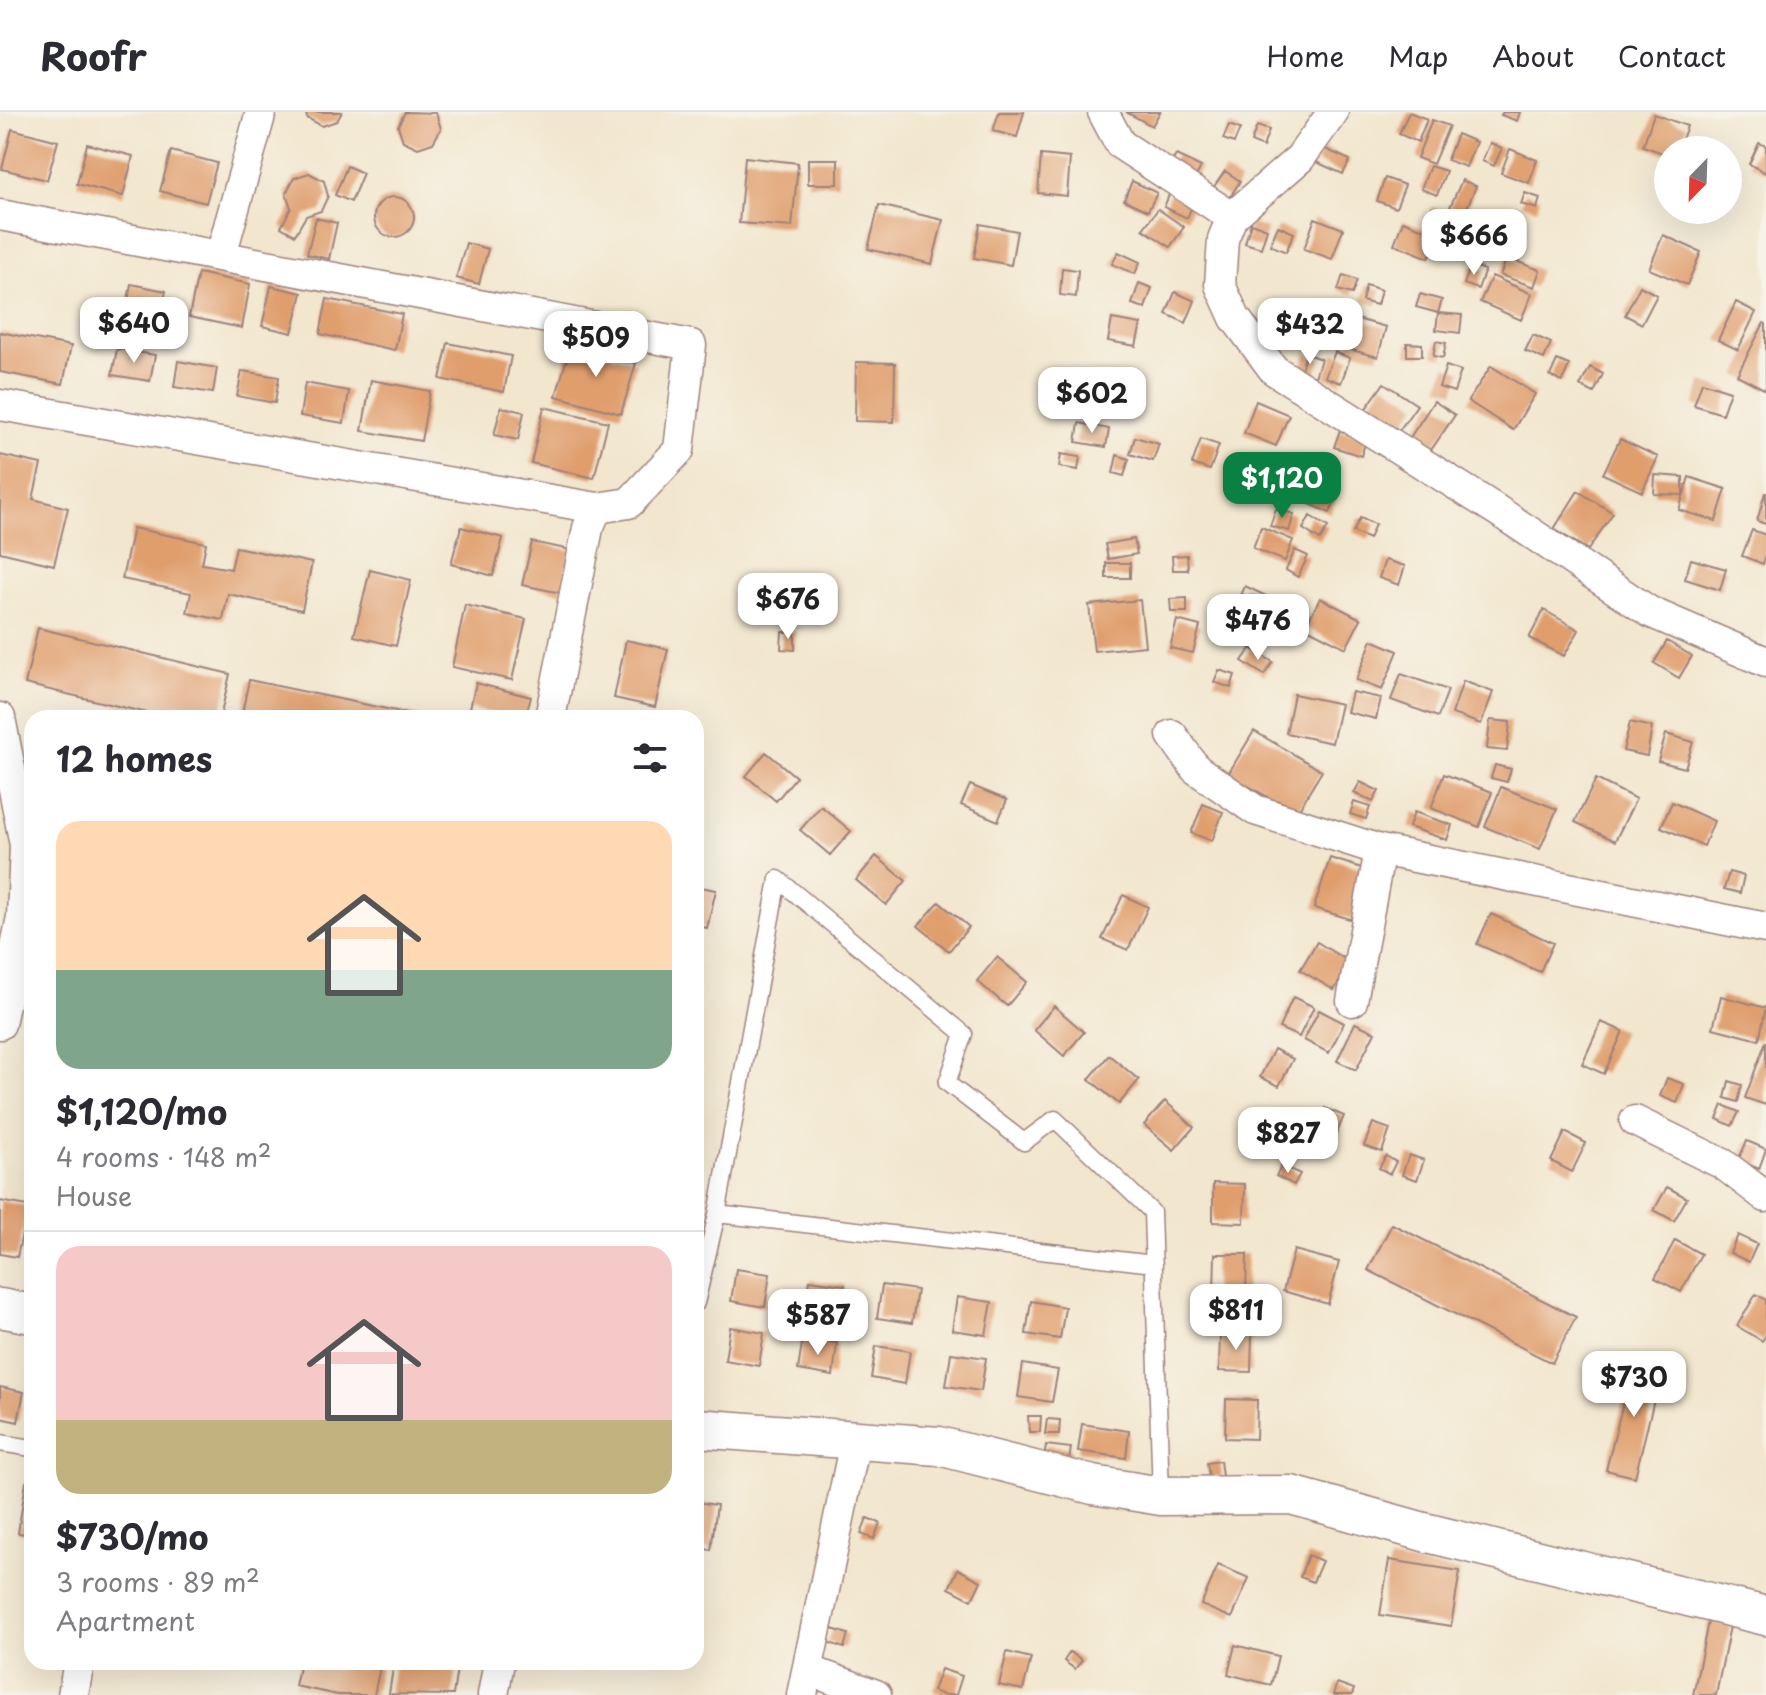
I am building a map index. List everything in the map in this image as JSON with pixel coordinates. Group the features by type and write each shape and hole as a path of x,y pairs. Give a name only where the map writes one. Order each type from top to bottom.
{"street":[{"path":"221,255 261,112"},
{"path":"1103,112 1120,144 1232,217"},
{"path":"1333,112 1300,158 1232,217 1223,239 1220,285 1235,318 1274,370 1495,509 1650,612 1766,662"},
{"path":"0,215 691,345 679,450 629,503 597,508 0,405"},
{"path":"552,710 588,528 597,508"},
{"path":"0,718 24,840"},
{"path":"1172,735 1196,769 1255,810 1380,850 1766,928"},
{"path":"1352,1001 1380,850"},
{"path":"0,1024 22,917 24,869"},
{"path":"1635,1121 1723,1164 1766,1197"},
{"path":"0,1308 24,1312"},
{"path":"704,1429 939,1446 1093,1485 1161,1496 1291,1495 1424,1532 1766,1616"},
{"path":"855,1442 805,1683 876,1695"},
{"path":"493,1695 498,1670"}],"lane":[{"path":"704,1269 717,1214 778,879 964,1034 947,1083 1024,1142 1055,1119 1152,1212 1161,1496"},
{"path":"717,1214 1154,1264"},
{"path":"0,1443 24,1447"}],"building":[{"path":"306,112 342,112 337,121 322,126 307,118"},
{"path":"405,112 436,113 441,129 433,143 418,148 403,141 398,126"},
{"path":"999,112 1024,112 1017,137 993,131"},
{"path":"1126,112 1160,112 1152,126"},
{"path":"1409,112 1427,119 1418,142 1399,134"},
{"path":"1503,112 1520,112 1517,121 1501,115"},
{"path":"1654,114 1687,126 1683,136 1654,136 1654,150 1643,146"},
{"path":"1432,120 1449,126 1433,164 1417,158"},
{"path":"1229,125 1240,129 1234,143 1223,139"},
{"path":"1257,126 1269,130 1263,147 1251,142"},
{"path":"12,129 58,141 47,180 2,169"},
{"path":"1457,134 1476,142 1466,167 1447,160"},
{"path":"1490,143 1502,148 1494,166 1482,161"},
{"path":"1759,143 1766,146 1766,173 1749,164"},
{"path":"87,144 133,156 123,196 77,184"},
{"path":"1323,148 1350,160 1343,174 1316,162"},
{"path":"1510,149 1537,160 1529,183 1501,173"},
{"path":"171,151 217,163 206,203 160,191"},
{"path":"1041,155 1070,158 1067,196 1038,193"},
{"path":"1176,155 1201,167 1192,184 1167,171"},
{"path":"745,157 798,163 792,227 739,223"},
{"path":"808,159 838,159 838,184 808,184"},
{"path":"347,166 363,173 351,202 335,195"},
{"path":"1430,166 1446,171 1437,195 1421,189"},
{"path":"1225,171 1240,181 1229,199 1213,188"},
{"path":"309,173 324,181 328,196 321,211 306,216 295,235 281,227 291,208 286,193 294,178"},
{"path":"1385,178 1405,185 1396,208 1377,201"},
{"path":"1462,180 1476,186 1465,213 1450,207"},
{"path":"1132,181 1157,193 1148,211 1124,200"},
{"path":"1171,190 1195,200 1187,218 1164,207"},
{"path":"1525,193 1540,198 1537,209 1521,204"},
{"path":"394,197 408,203 414,217 408,231 394,237 380,231 374,217 380,203"},
{"path":"879,205 943,220 932,264 868,249"},
{"path":"1432,207 1453,215 1447,231 1426,223"},
{"path":"1158,209 1184,227 1170,247 1143,229"},
{"path":"316,218 337,223 329,259 307,254"},
{"path":"1315,218 1343,229 1332,259 1304,249"},
{"path":"1403,221 1439,235 1429,258 1394,244"},
{"path":"1251,223 1267,229 1261,248 1245,243"},
{"path":"980,224 1017,231 1011,265 974,258"},
{"path":"1278,226 1294,233 1286,252 1270,245"},
{"path":"1490,227 1508,232 1504,245 1486,239"},
{"path":"1663,235 1701,252 1687,285 1649,269"},
{"path":"466,243 488,249 479,284 456,278"},
{"path":"1118,252 1140,262 1135,274 1112,264"},
{"path":"1507,258 1540,270 1534,287 1500,275"},
{"path":"1471,265 1485,270 1478,289 1464,284"},
{"path":"1062,268 1078,270 1076,297 1060,295"},
{"path":"198,273 250,284 242,328 189,317"},
{"path":"1343,275 1357,280 1352,294 1338,290"},
{"path":"1492,276 1532,294 1521,320 1480,302"},
{"path":"1139,283 1152,288 1145,308 1132,304"},
{"path":"131,284 166,291 160,317 126,311"},
{"path":"1366,285 1381,290 1377,305 1362,301"},
{"path":"271,286 302,293 292,333 262,326"},
{"path":"1640,286 1657,295 1642,324 1625,315"},
{"path":"1175,292 1195,301 1186,323 1166,314"},
{"path":"1420,294 1442,300 1438,313 1416,307"},
{"path":"327,299 402,314 395,350 320,334"},
{"path":"1736,302 1756,312 1738,350 1718,340"},
{"path":"1316,309 1336,316 1326,348 1305,342"},
{"path":"1438,313 1462,315 1460,333 1436,330"},
{"path":"1112,319 1141,324 1136,346 1108,341"},
{"path":"1357,319 1386,327 1378,357 1348,349"},
{"path":"1766,324 1766,390 1737,375"},
{"path":"0,332 71,346 63,384 0,372"},
{"path":"1533,335 1551,343 1544,359 1525,351"},
{"path":"1436,341 1446,343 1443,358 1433,356"},
{"path":"448,343 511,356 504,392 440,379"},
{"path":"1407,343 1422,344 1422,356 1407,356"},
{"path":"571,344 636,363 621,414 556,396"},
{"path":"117,349 155,355 150,381 112,375"},
{"path":"1335,352 1350,358 1341,383 1325,377"},
{"path":"1306,354 1321,359 1315,377 1300,372"},
{"path":"1557,360 1569,365 1562,382 1550,376"},
{"path":"178,361 217,368 213,393 174,387"},
{"path":"856,362 895,363 894,422 855,421"},
{"path":"1446,366 1461,371 1454,392 1439,387"},
{"path":"1491,366 1535,394 1513,430 1468,401"},
{"path":"1590,367 1603,374 1594,393 1580,386"},
{"path":"242,371 279,377 275,403 237,396"},
{"path":"371,380 430,391 421,441 362,431"},
{"path":"1702,382 1730,391 1722,414 1694,405"},
{"path":"305,383 349,391 344,423 300,416"},
{"path":"1384,383 1417,405 1398,432 1365,410"},
{"path":"1115,392 1130,393 1130,413 1114,413"},
{"path":"1256,401 1289,415 1276,446 1244,433"},
{"path":"1434,401 1455,415 1429,453 1409,439"},
{"path":"501,407 524,412 518,440 494,435"},
{"path":"544,407 608,422 594,478 531,463"},
{"path":"1079,423 1109,429 1106,447 1076,442"},
{"path":"1340,430 1367,438 1361,456 1334,447"},
{"path":"1135,437 1159,444 1153,461 1130,454"},
{"path":"1201,439 1219,445 1210,470 1192,464"},
{"path":"1620,439 1658,457 1642,492 1603,474"},
{"path":"1061,454 1080,457 1078,470 1059,467"},
{"path":"0,455 41,464 33,499 68,508 54,565 0,552"},
{"path":"1117,455 1129,459 1124,476 1113,473"},
{"path":"1263,467 1287,476 1281,491 1258,482"},
{"path":"1655,475 1683,477 1683,495 1654,494"},
{"path":"1689,477 1726,489 1716,521 1679,510"},
{"path":"1311,483 1338,495 1330,513 1303,501"},
{"path":"1578,491 1613,513 1588,550 1554,529"},
{"path":"1766,493 1766,524 1757,521"},
{"path":"1276,509 1294,514 1289,531 1270,526"},
{"path":"1310,516 1328,527 1320,540 1303,529"},
{"path":"1360,518 1375,524 1369,539 1353,532"},
{"path":"461,527 503,538 493,576 451,564"},
{"path":"1261,527 1293,540 1285,561 1253,548"},
{"path":"133,528 206,543 202,564 231,569 236,547 312,563 302,610 228,594 223,620 187,613 191,593 122,579"},
{"path":"1752,530 1766,535 1763,564 1742,556"},
{"path":"1134,539 1137,554 1108,559 1105,544"},
{"path":"532,542 571,550 561,593 522,585"},
{"path":"1295,550 1308,556 1298,577 1286,570"},
{"path":"1187,555 1188,570 1173,570 1172,556"},
{"path":"1691,559 1726,569 1720,590 1685,579"},
{"path":"1385,560 1405,566 1399,585 1379,578"},
{"path":"1106,563 1130,563 1130,578 1106,578"},
{"path":"370,570 411,580 396,646 354,636"},
{"path":"1245,586 1266,596 1255,619 1235,610"},
{"path":"1187,598 1187,612 1171,612 1170,599"},
{"path":"1320,598 1361,619 1346,648 1305,627"},
{"path":"1140,600 1145,646 1094,651 1089,605"},
{"path":"465,605 526,619 512,680 452,667"},
{"path":"1269,607 1288,617 1282,629 1262,619"},
{"path":"1544,610 1579,630 1564,656 1529,638"},
{"path":"1177,620 1200,626 1193,653 1170,648"},
{"path":"38,628 230,674 222,710 134,710 25,684"},
{"path":"782,632 795,632 795,650 781,649"},
{"path":"626,640 668,649 655,707 614,698"},
{"path":"1372,640 1398,651 1382,690 1356,680"},
{"path":"1667,641 1692,656 1679,678 1654,663"},
{"path":"1251,648 1273,662 1264,675 1242,661"},
{"path":"1219,670 1235,675 1231,688 1214,682"},
{"path":"1401,674 1448,690 1438,717 1391,700"},
{"path":"249,680 392,710 243,710"},
{"path":"1463,681 1493,692 1481,724 1452,714"},
{"path":"476,683 531,697 527,710 470,708"},
{"path":"1352,692 1381,698 1376,719 1347,712"},
{"path":"1294,694 1341,704 1332,743 1286,733"},
{"path":"1490,720 1510,722 1507,751 1487,749"},
{"path":"1630,722 1652,727 1647,756 1623,751"},
{"path":"1254,731 1322,771 1296,814 1228,774"},
{"path":"1666,734 1693,742 1685,768 1658,761"},
{"path":"766,752 796,777 776,801 746,776"},
{"path":"1495,765 1511,769 1507,782 1491,778"},
{"path":"1444,774 1492,792 1479,827 1431,808"},
{"path":"1596,779 1636,799 1615,841 1575,822"},
{"path":"1360,782 1379,791 1373,802 1354,793"},
{"path":"970,785 1007,800 998,821 961,805"},
{"path":"1501,787 1557,809 1540,849 1485,827"},
{"path":"1354,802 1370,807 1366,819 1350,814"},
{"path":"1672,802 1714,821 1704,846 1661,827"},
{"path":"1203,804 1223,812 1212,841 1191,833"},
{"path":"821,806 851,831 830,855 800,830"},
{"path":"1414,812 1452,825 1447,840 1409,827"},
{"path":"876,856 906,881 886,905 856,880"},
{"path":"1330,858 1368,870 1353,920 1314,908"},
{"path":"1729,872 1744,876 1740,893 1724,889"},
{"path":"704,888 716,890 707,928 704,927"},
{"path":"1123,895 1148,907 1128,950 1102,939"},
{"path":"939,902 969,927 949,951 918,926"},
{"path":"1491,914 1553,943 1540,972 1477,944"},
{"path":"1317,942 1351,963 1334,990 1300,970"},
{"path":"997,957 1027,982 1007,1006 977,981"},
{"path":"1721,996 1766,1008 1759,1040 1713,1028"},
{"path":"1293,997 1314,1007 1299,1037 1279,1028"},
{"path":"1054,1006 1084,1032 1064,1056 1034,1030"},
{"path":"1319,1010 1344,1023 1329,1053 1304,1040"},
{"path":"1601,1022 1623,1031 1604,1074 1582,1064"},
{"path":"1355,1023 1375,1032 1356,1070 1337,1061"},
{"path":"1766,1041 1766,1105 1745,1098"},
{"path":"1274,1049 1293,1059 1279,1086 1260,1077"},
{"path":"1109,1055 1139,1080 1119,1104 1089,1079"},
{"path":"1667,1078 1684,1084 1677,1103 1660,1096"},
{"path":"1729,1081 1742,1085 1738,1102 1725,1098"},
{"path":"1165,1101 1194,1127 1174,1150 1144,1125"},
{"path":"1723,1105 1739,1112 1732,1126 1717,1119"},
{"path":"1325,1108 1344,1116 1328,1154 1308,1146"},
{"path":"1373,1123 1390,1129 1382,1152 1364,1146"},
{"path":"1565,1132 1586,1143 1572,1172 1551,1161"},
{"path":"1747,1141 1766,1149 1759,1169 1738,1160"},
{"path":"1409,1155 1424,1160 1417,1180 1402,1175"},
{"path":"1386,1156 1396,1162 1390,1174 1379,1168"},
{"path":"1282,1165 1300,1174 1294,1185 1276,1176"},
{"path":"1213,1183 1245,1184 1244,1223 1213,1222"},
{"path":"1667,1187 1687,1198 1674,1221 1654,1210"},
{"path":"0,1201 24,1205 24,1225 17,1257 0,1254"},
{"path":"1392,1224 1576,1317 1552,1363 1368,1270"},
{"path":"1738,1235 1757,1244 1749,1262 1730,1253"},
{"path":"1675,1240 1701,1254 1681,1292 1655,1278"},
{"path":"1294,1250 1339,1262 1328,1304 1283,1291"},
{"path":"1215,1254 1247,1254 1246,1294 1214,1293"},
{"path":"736,1269 770,1274 765,1307 731,1301"},
{"path":"810,1280 845,1285 839,1318 805,1313"},
{"path":"882,1285 917,1290 912,1323 877,1318"},
{"path":"1756,1294 1766,1300 1766,1335 1762,1341 1737,1326"},
{"path":"957,1297 992,1302 986,1335 952,1330"},
{"path":"1031,1301 1065,1307 1060,1339 1026,1334"},
{"path":"730,1327 764,1333 759,1366 725,1360"},
{"path":"1220,1333 1252,1333 1251,1372 1219,1371"},
{"path":"803,1337 837,1343 833,1376 798,1370"},
{"path":"876,1346 910,1351 905,1384 871,1378"},
{"path":"951,1353 986,1358 981,1391 946,1386"},
{"path":"1634,1360 1662,1367 1635,1477 1606,1470"},
{"path":"1023,1364 1058,1370 1052,1402 1018,1397"},
{"path":"0,1387 24,1392 18,1422 0,1418"},
{"path":"1226,1399 1257,1400 1256,1439 1225,1438"},
{"path":"1028,1416 1041,1416 1040,1432 1029,1432"},
{"path":"1047,1419 1060,1420 1059,1434 1045,1434"},
{"path":"1082,1424 1129,1431 1126,1458 1078,1451"},
{"path":"1046,1445 1071,1448 1069,1461 1044,1458"},
{"path":"1220,1461 1222,1476 1209,1477 1207,1463"},
{"path":"24,1495 24,1534 18,1533"},
{"path":"704,1503 717,1505 711,1550 704,1549"},
{"path":"867,1518 880,1523 874,1539 861,1534"},
{"path":"1308,1555 1322,1561 1313,1582 1300,1577"},
{"path":"1389,1560 1460,1571 1451,1626 1380,1615"},
{"path":"1218,1565 1249,1578 1232,1618 1201,1605"},
{"path":"958,1569 981,1581 972,1600 949,1588"},
{"path":"1708,1622 1730,1626 1716,1695 1693,1695"},
{"path":"832,1629 848,1634 844,1648 827,1642"},
{"path":"1235,1645 1278,1656 1271,1685 1228,1674"},
{"path":"1007,1652 1031,1658 1023,1690 999,1685"},
{"path":"1070,1652 1082,1660 1075,1669 1064,1661"},
{"path":"941,1669 962,1676 956,1695 933,1691"},
{"path":"298,1670 379,1670 374,1695 338,1695 295,1686"},
{"path":"393,1670 457,1670 453,1695 389,1694"},
{"path":"1337,1683 1354,1689 1352,1695 1333,1695"}]}
